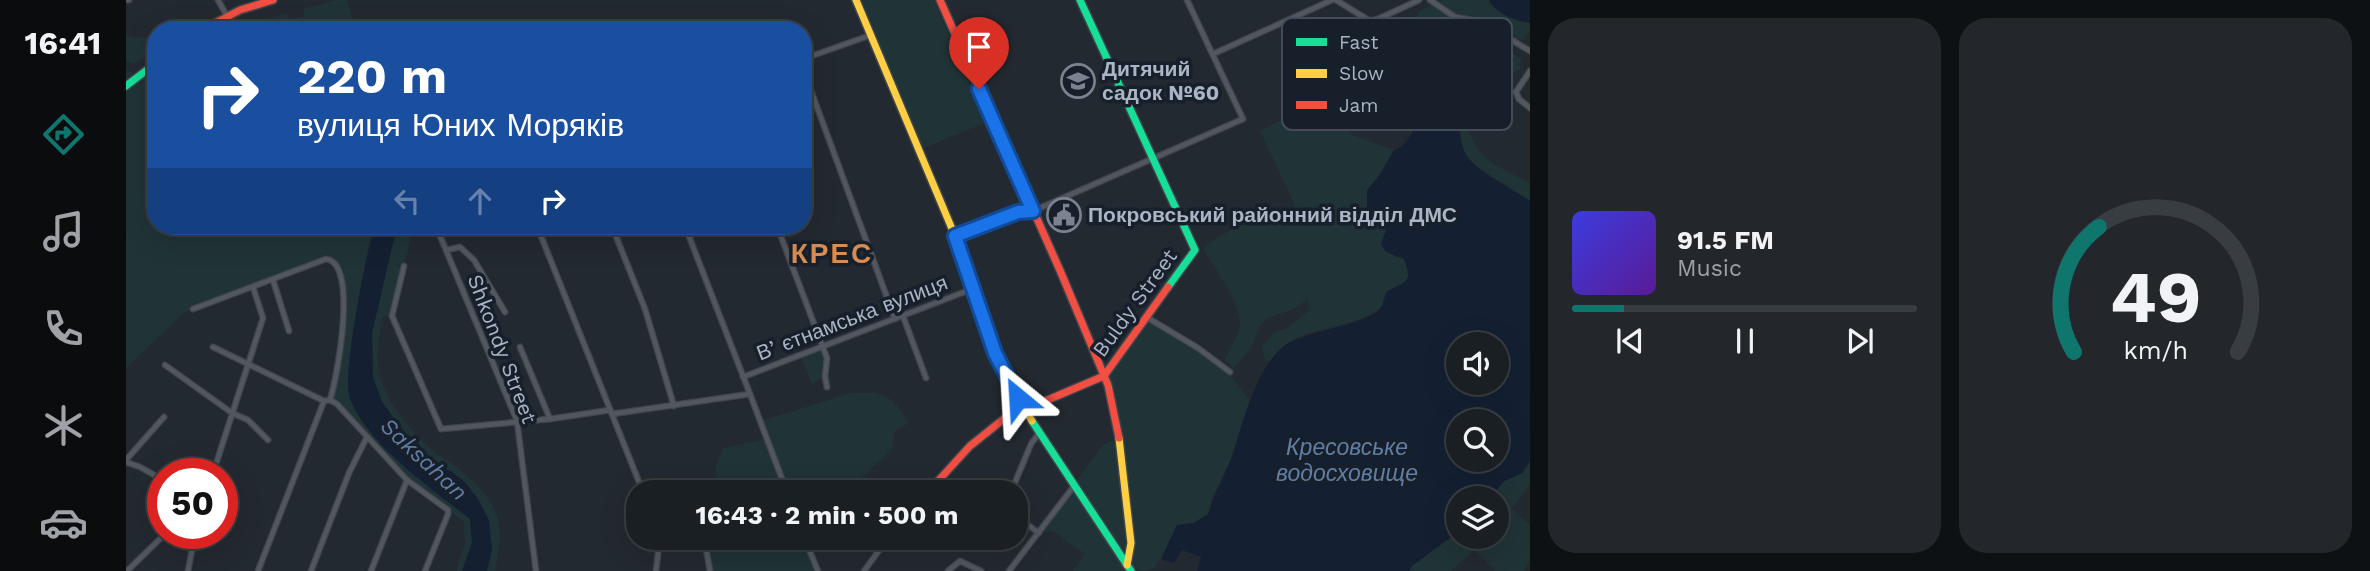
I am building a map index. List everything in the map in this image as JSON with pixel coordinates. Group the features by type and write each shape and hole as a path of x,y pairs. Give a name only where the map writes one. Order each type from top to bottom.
{"street":[{"path":"218,0 227,16"},
{"path":"218,21 273,0"},
{"path":"856,0 955,236 995,353 1024,410 1129,568"},
{"path":"940,0 1104,376 1115,410 1121,444 1131,543 1129,568"},
{"path":"1080,0 1153,158"},
{"path":"955,236 1018,212 1033,211 1243,119 1187,0"},
{"path":"1294,18 1334,0 1366,18"},
{"path":"1380,18 1419,0"},
{"path":"1430,0 1460,18"},
{"path":"1435,4 1442,0"},
{"path":"1213,54 1282,23"},
{"path":"812,56 871,35"},
{"path":"1512,39 1530,51"},
{"path":"126,86 147,70"},
{"path":"1530,71 1516,92 1519,99 1530,108"},
{"path":"812,93 895,319"},
{"name":"Buldy Street","path":"1104,376 1195,250 1153,158"},
{"name":"Shkondy Street","path":"440,235 517,421 536,571"},
{"path":"541,235 638,480"},
{"path":"615,235 648,319 674,406"},
{"path":"688,235 782,480"},
{"path":"780,235 827,358 827,387"},
{"path":"446,250 460,247 470,255 505,312"},
{"path":"192,309 326,259 334,261 339,267 344,293 344,316 334,386 258,571"},
{"path":"404,266 392,316 439,426 444,430 674,406 750,394"},
{"path":"272,280 289,331"},
{"path":"219,458 263,318 253,287"},
{"name":"Вʼєтнамська вулиця","path":"743,377 972,289"},
{"path":"903,316 926,378"},
{"path":"1148,318 1198,348 1230,372"},
{"path":"213,347 337,404 407,480 448,512 425,571"},
{"path":"520,347 550,419"},
{"path":"165,365 232,413 248,420 268,440"},
{"path":"940,480 971,446 1005,418 1104,376"},
{"path":"147,471 126,461 164,417"},
{"path":"1016,480 1031,444 1039,433"},
{"path":"311,571 349,473 367,437"},
{"path":"371,571 407,480"},
{"path":"1009,571 1073,486"},
{"path":"1028,525 1039,533"},
{"path":"127,571 150,549"},
{"path":"188,571 192,549"},
{"path":"656,571 658,550"},
{"path":"706,550 710,571"},
{"path":"809,550 818,571"},
{"path":"864,571 879,550"},
{"path":"948,571 960,561 981,571"}],"green space":[{"path":"347,0 353,21 261,21 287,13 289,19 304,16 303,9"},
{"path":"856,0 934,0 987,122 919,150"},
{"path":"1442,0 1489,0 1489,3 1519,21 1530,23 1530,31 1523,39 1515,39 1512,34 1512,18 1418,18 1418,12"},
{"path":"126,35 132,38 147,37 147,56 134,64 126,61"},
{"path":"1512,53 1521,59 1520,69 1512,75"},
{"path":"126,70 147,77 147,235 372,235 353,336 380,444 470,519 472,543 462,571 456,571 465,543 464,521 412,482 337,404 330,400 338,359 343,303 340,272 334,261 326,259 192,309 183,314 126,368"},
{"path":"1282,120 1282,130 1351,130 1350,134 1394,150 1368,190 1376,214 1388,227 1393,256 1404,259 1409,277 1403,286 1389,292 1382,306 1371,314 1297,338 1283,347 1270,362 1265,360 1262,346 1274,333 1289,327 1309,310 1308,299 1294,309 1268,318 1261,324 1251,348 1233,369 1225,360 1239,330 1238,311 1228,288 1203,249 1237,226 1251,221 1261,224 1271,220 1276,213 1296,208 1260,131"},
{"path":"1460,130 1469,130 1475,145 1489,161 1530,183 1530,201 1479,168 1464,150"},
{"path":"395,235 412,235 392,316 382,317 378,354 380,376 388,396 408,425 434,452 470,478 493,506 500,534 495,571 487,571 492,549 443,469 436,466 393,419 382,402 373,377 372,333"},
{"path":"1148,318 1218,364 1250,402 1231,459 1213,496 1208,514 1194,523 1185,523 1170,539 1161,559 1155,565 1157,567 1144,571 1128,566 1131,571 1073,571 1085,554 1053,531 1039,533 1102,446 1112,441 1121,444 1104,376"},
{"path":"823,346 827,358 825,377 812,384 800,355"},
{"path":"851,393 872,393 892,401 909,423 895,431 892,449 860,480 717,480 716,466 723,448 767,439 761,421"},
{"path":"1530,461 1530,484 1512,509 1530,525 1530,560 1524,571 1496,571 1474,550 1451,571 1409,571 1413,565 1446,541 1446,549 1509,549 1509,486 1500,486 1504,481 1522,473"},
{"path":"706,550 809,550 818,571 710,571"}],"water":[{"path":"1489,0 1530,0 1530,23 1500,12"},
{"name":"Кресовське водосховище","path":"1413,130 1460,130 1462,145 1469,159 1484,172 1530,201 1530,461 1522,473 1504,481 1500,486 1446,486 1446,541 1413,565 1409,571 1197,571 1201,557 1182,550 1174,563 1161,559 1177,525 1194,523 1208,514 1231,459 1257,384 1273,357 1293,341 1365,319 1382,306 1387,291 1406,281 1408,273 1404,259 1386,252 1381,244 1387,227 1367,207 1367,190 1379,176 1394,150 1402,146"},
{"name":"Saksahan","path":"373,235 395,235 372,333 373,377 382,402 407,436 419,445 436,466 451,471 465,482 478,499 489,520 492,549 487,571 462,571 472,543 470,519 386,449 371,433 350,399 349,366"}],"traffic: fast":[{"path":"1080,0 1195,250 1168,287"},
{"path":"126,86 147,70"},
{"path":"1032,421 1131,571"}],"traffic: slow":[{"path":"856,0 955,236 987,332 1008,381 1032,421"},
{"path":"1119,438 1131,543 1127,565"}],"traffic: jam":[{"path":"219,21 240,10 273,0"},
{"path":"940,0 1108,385 1119,438"},
{"path":"939,480 970,446 1005,418 1104,376 1168,287"}],"place":[{"name":"Дитячий садок №60","path":"1078,81"},
{"name":"Покровський районний відділ ДМС","path":"1064,215"}],"district":[{"name":"КРЕС","path":"832,253"}],"route":[{"path":"979,89 1033,211 1030,209 1018,212 955,236 995,353 1018,398"}]}
